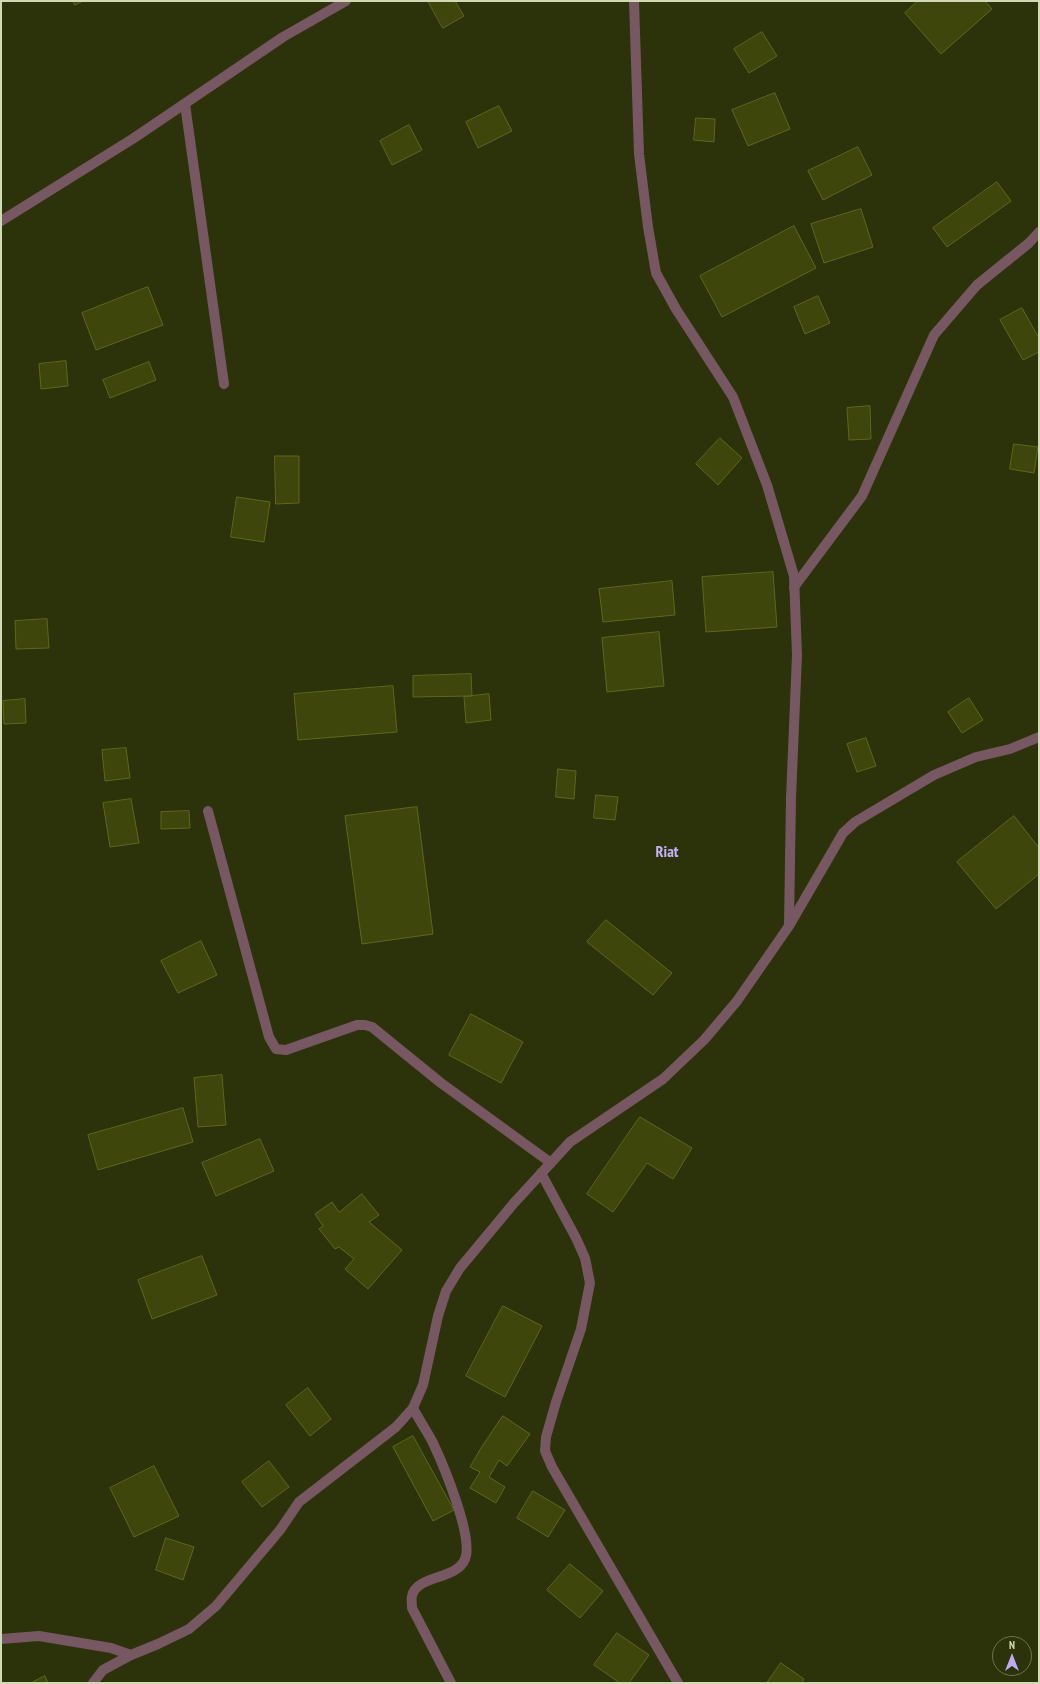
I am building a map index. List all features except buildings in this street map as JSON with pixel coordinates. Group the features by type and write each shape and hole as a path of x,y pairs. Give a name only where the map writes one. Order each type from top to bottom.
{"street":[{"path":"1,221 134,138 283,37 346,1"},
{"path":"634,1 639,154 648,227 656,273 676,309 733,397 767,485 794,576 797,655 791,798 789,926"},
{"path":"185,104 224,384"},
{"path":"794,587 862,496 934,335 977,285 1029,243 1039,232"},
{"path":"93,1683 103,1670 131,1655 189,1629 216,1606 280,1530 300,1502 396,1427 413,1408 423,1385 438,1316 446,1291 460,1268 514,1203 570,1142 663,1079 704,1040 737,1001 789,926 839,839 855,822 934,775 976,757 1010,748 1039,737"},
{"path":"208,811 269,1037 276,1049 286,1050 357,1025 365,1024 372,1027 441,1083 551,1163"},
{"path":"541,1173 576,1238 585,1258 590,1283 581,1329 556,1402 546,1437 545,1451 552,1467 678,1683"},
{"path":"413,1408 433,1443 459,1509 467,1544 465,1560 456,1570 417,1586 412,1595 412,1608 451,1683"},
{"path":"1,1639 39,1636 111,1648 131,1655"}],"district":[{"name":"Riat","path":"667,852"}]}
